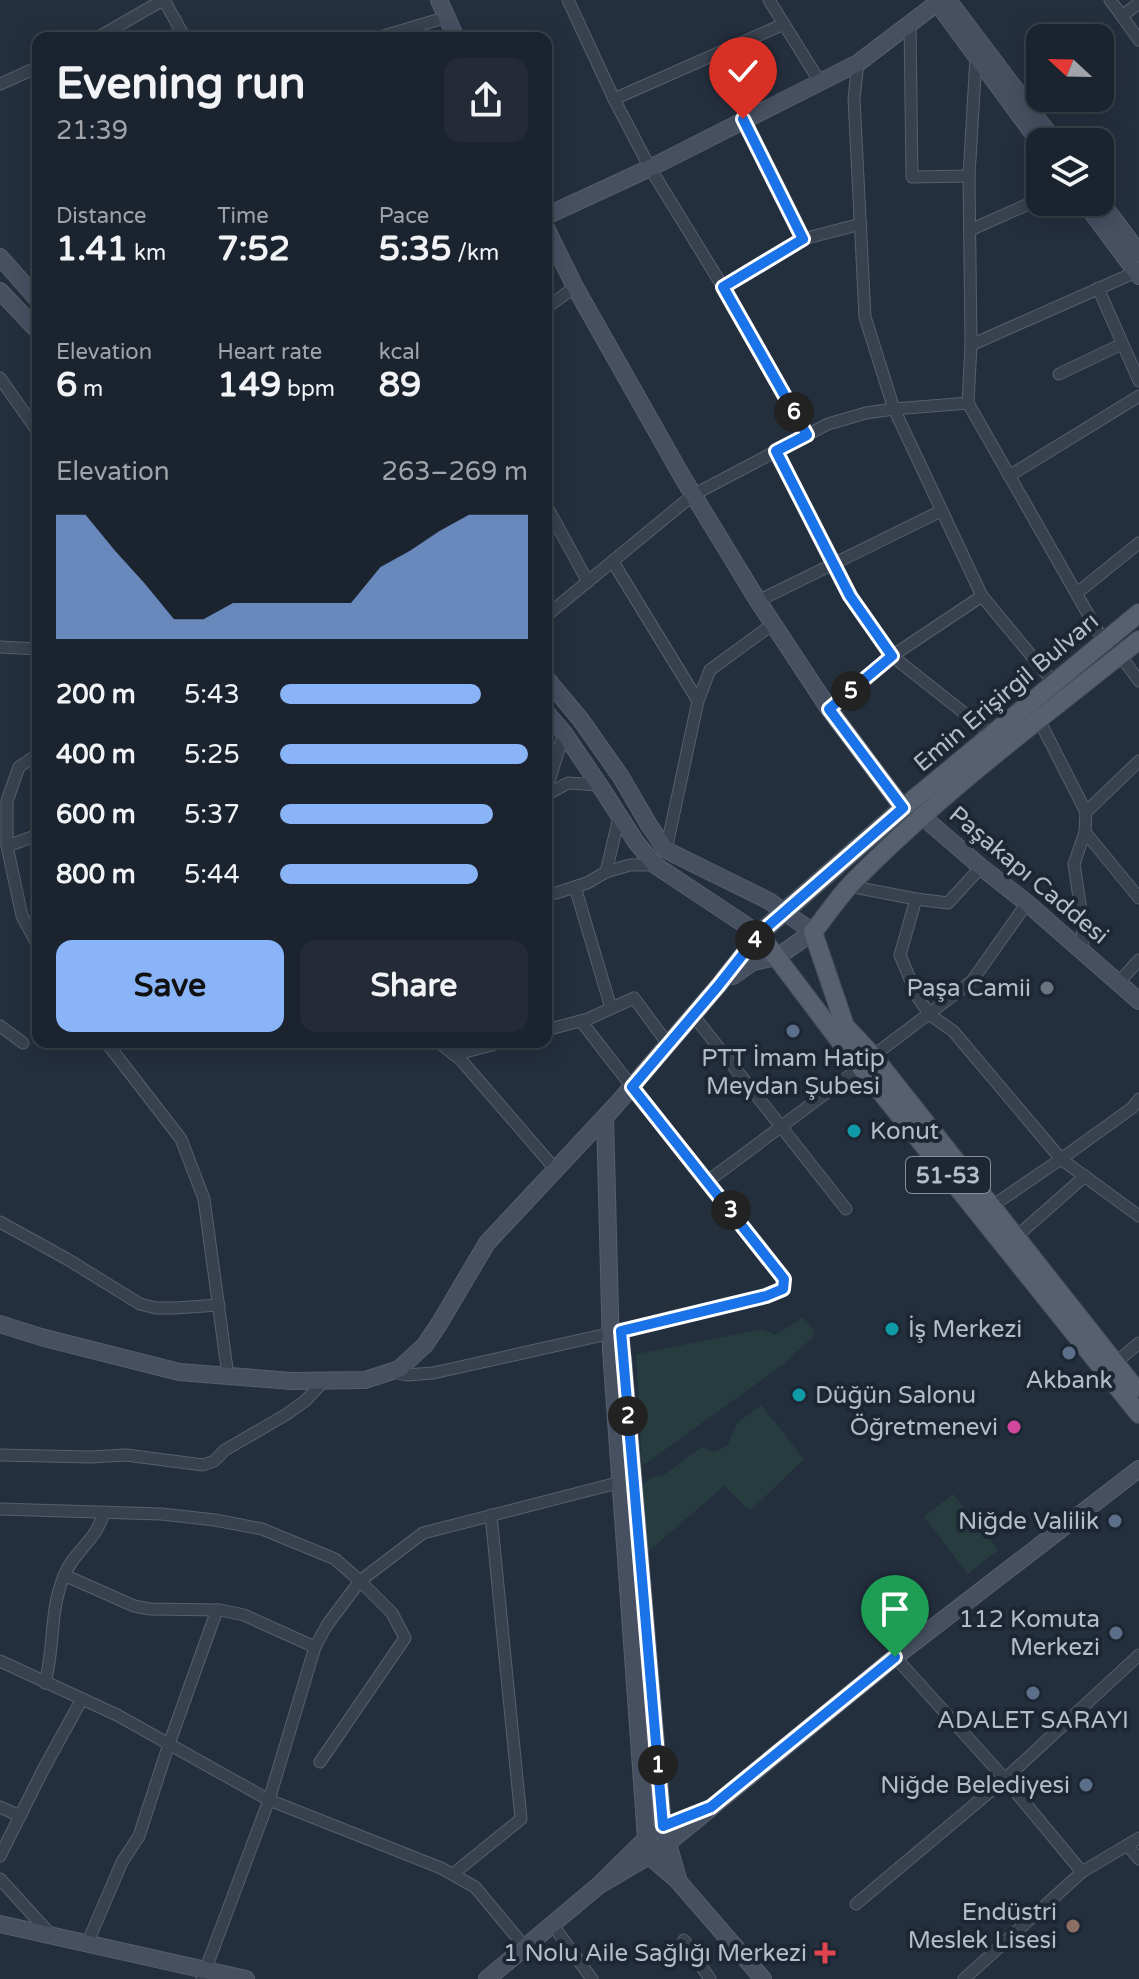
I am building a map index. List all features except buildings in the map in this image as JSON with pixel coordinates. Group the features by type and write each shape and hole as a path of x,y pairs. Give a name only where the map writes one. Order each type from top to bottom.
{"main road":[{"path":"439,0 453,32"},
{"path":"552,213 650,168 858,63 942,1"},
{"path":"942,1 976,57 1029,128"},
{"path":"942,1 1044,128"},
{"path":"1094,216 1137,274"},
{"path":"1111,216 1138,251"},
{"path":"552,240 575,287 693,495 758,601 829,709 903,808"},
{"path":"0,257 31,284"},
{"path":"0,291 32,325"},
{"name":"Emin Erişirgil Bulvarı","path":"759,934 903,808 1139,613"},
{"name":"Emin Erişirgil Bulvarı","path":"813,932 849,886 923,817 1139,640"},
{"path":"552,685 597,742 666,850 769,901 813,932 777,957 753,962 718,986"},
{"path":"0,1324 179,1372 292,1381 365,1380 399,1369 425,1345 487,1243 632,1087 759,934 655,865 552,719"},
{"name":"Paşakapı Caddesi","path":"923,817 1139,1001"},
{"name":"51-53","path":"813,932 845,1026 867,1062 1139,1414"},
{"name":"51-53","path":"759,934 992,1206 1139,1394"},
{"path":"613,1108 616,1332 649,1856 678,1881 763,1979"},
{"path":"598,1886 668,1843 895,1657 1139,1469"},
{"path":"627,1481 663,1826 678,1881"},
{"path":"487,1979 598,1886 646,1838 663,1826 711,1807"},
{"path":"0,1924 203,1975 246,1979"}],"street":[{"path":"107,32 163,0 182,32"},
{"path":"568,0 650,168 723,287 807,435"},
{"path":"769,0 820,82"},
{"path":"1110,0 1139,40"},
{"path":"1122,16 1139,3"},
{"path":"397,32 447,17"},
{"path":"910,23 912,177 969,176"},
{"path":"614,99 784,24"},
{"path":"976,57 969,176 971,345 968,403 1104,642"},
{"path":"858,63 854,98 865,317 894,409 982,596 1054,683"},
{"path":"0,84 32,70"},
{"path":"743,119 803,239"},
{"path":"970,230 1026,205"},
{"path":"723,287 803,239 861,224"},
{"path":"971,345 1098,288 1137,274"},
{"path":"552,304 575,287"},
{"path":"1098,288 1139,381"},
{"path":"1059,374 1122,344"},
{"path":"0,378 32,423"},
{"path":"1009,476 1139,396"},
{"path":"552,611 693,495 828,424 866,413 968,403"},
{"path":"776,451 850,596 892,656 992,735"},
{"path":"758,601 941,511"},
{"path":"552,516 588,582"},
{"path":"1077,593 1139,543"},
{"path":"613,562 698,701"},
{"path":"829,709 892,656 982,596"},
{"path":"666,850 698,701 710,670 773,624"},
{"path":"0,647 32,649"},
{"path":"1120,655 1139,681"},
{"path":"1039,720 1086,812 1085,832 1074,864 1083,924 1082,951"},
{"path":"552,773 564,733"},
{"path":"32,758 19,767 3,801 7,846 22,916 32,935"},
{"path":"1086,812 1139,761"},
{"path":"552,790 568,783 600,785"},
{"path":"606,872 619,817"},
{"path":"1085,832 1139,898"},
{"path":"7,846 32,837"},
{"path":"552,893 587,883 606,872 630,865 655,865"},
{"path":"849,886 948,903 981,867"},
{"path":"575,887 611,1008"},
{"path":"916,899 900,955 917,996 930,1015 953,1031 1061,1159 1139,1216"},
{"path":"708,1181 972,981 1027,903"},
{"path":"1118,983 1139,960"},
{"path":"552,1028 581,1021 634,998 668,1044"},
{"path":"693,1015 846,1209"},
{"path":"390,1372 407,1375 433,1373 766,1296 783,1289 784,1279 581,1021"},
{"path":"0,1026 23,1043"},
{"path":"111,1048 181,1139 204,1199 228,1376"},
{"path":"445,1048 461,1060 556,1170"},
{"path":"454,1055 480,1048"},
{"path":"992,1206 1137,1107"},
{"path":"1016,1237 1085,1176"},
{"path":"0,1222 140,1304 156,1308 219,1305"},
{"path":"1115,1363 1139,1343"},
{"path":"0,1455 126,1455 203,1465 287,1414 324,1381"},
{"path":"203,1975 269,1800 315,1647 327,1625 360,1581 423,1533 627,1481"},
{"path":"0,1509 161,1514 215,1520 262,1529 335,1559 392,1613 405,1638 320,1762"},
{"path":"45,1683 54,1603 70,1563 93,1538 104,1512"},
{"path":"453,1874 521,1819 491,1515"},
{"path":"64,1575 134,1606 217,1610 244,1615 315,1647"},
{"path":"87,1944 122,1862 139,1836 217,1610"},
{"path":"856,1904 1005,1779 1139,1655"},
{"path":"895,1657 1005,1779 1082,1872"},
{"path":"0,1661 117,1715 269,1800 453,1874 475,1887 525,1947"},
{"path":"0,1856 82,1699"},
{"path":"0,1807 20,1816"},
{"path":"964,1979 1082,1872 1139,1838"},
{"path":"1128,1846 1139,1859"},
{"path":"0,1879 53,1936"},
{"path":"552,1924 592,1979"},
{"path":"684,1940 710,1979"}],"green space":[{"path":"803,1317 815,1335 785,1363 642,1464 636,1354 763,1329 776,1335"},
{"path":"761,1405 804,1459 752,1509 724,1486 649,1551 644,1551 641,1485 658,1474 661,1477 702,1447 714,1452 727,1446 737,1423"},
{"path":"953,1494 998,1550 968,1574 924,1517"}],"place":[{"name":"Paşa Camii","path":"1047,988"},
{"name":"PTT İmam Hatip Meydan Şubesi","path":"793,1031"},
{"name":"Konut","path":"854,1131"},
{"name":"İş Merkezi","path":"892,1329"},
{"name":"Akbank","path":"1069,1353"},
{"name":"Düğün Salonu","path":"799,1395"},
{"name":"Öğretmenevi","path":"1014,1427"},
{"name":"Niğde Valilik","path":"1115,1521"},
{"name":"112 Komuta Merkezi","path":"1116,1633"},
{"name":"ADALET SARAYI","path":"1033,1693"},
{"name":"Niğde Belediyesi","path":"1086,1785"},
{"name":"Endüstri Meslek Lisesi","path":"1073,1926"},
{"name":"1 Nolu Aile Sağlığı Merkezi","path":"825,1953"}],"route":[{"path":"743,119 803,239 723,287 807,435 776,451 850,596 892,656 829,709 903,808 759,934 632,1087 785,1283 783,1289 766,1296 621,1331 663,1826 711,1807 895,1657"}]}
